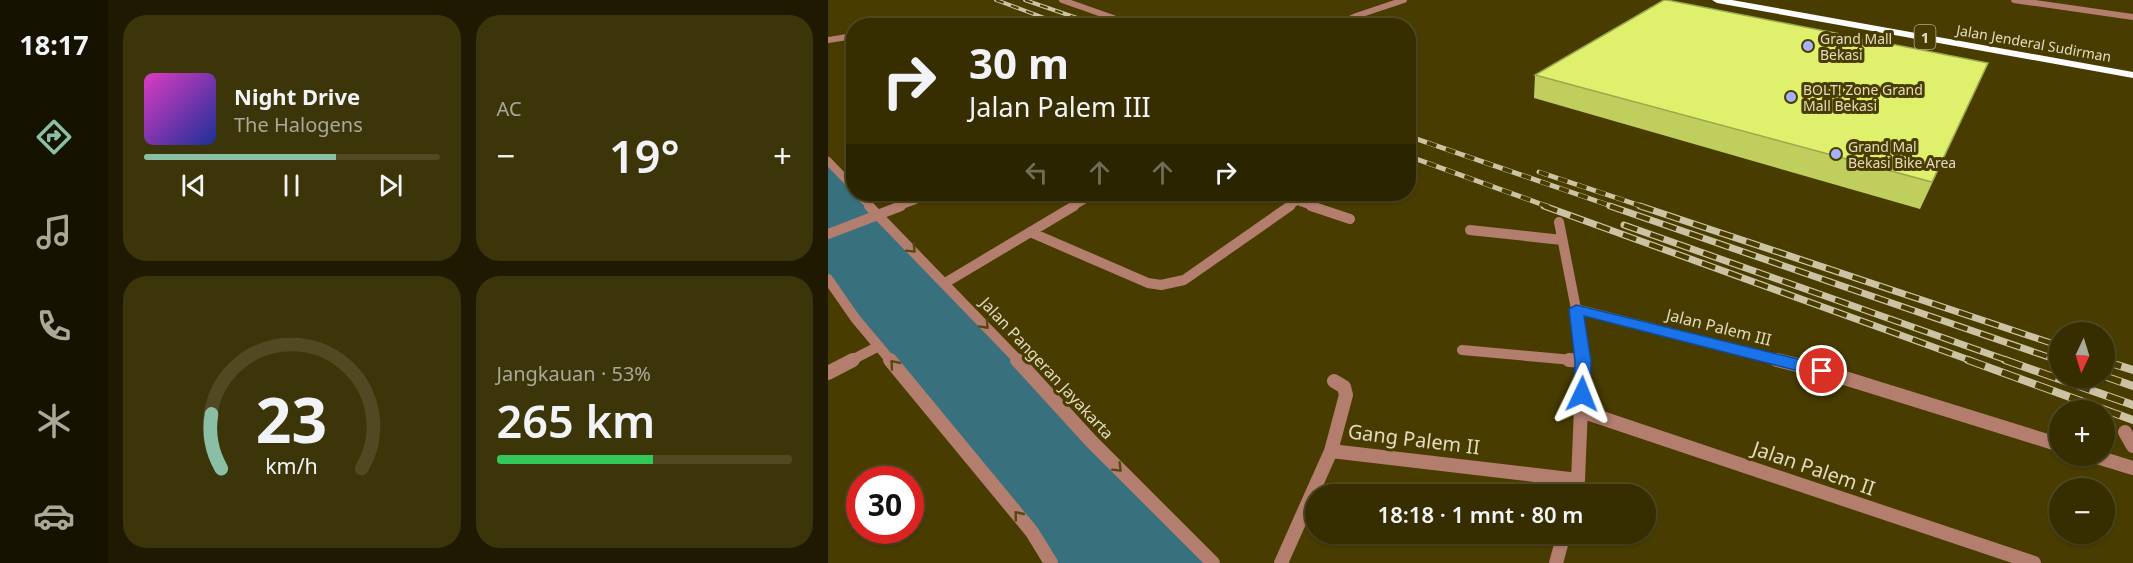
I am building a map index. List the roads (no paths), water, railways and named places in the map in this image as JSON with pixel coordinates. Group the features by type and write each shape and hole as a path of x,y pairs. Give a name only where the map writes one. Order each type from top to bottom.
{"highway":[{"name":"Jalan Jenderal Sudirman","path":"1717,0 2130,71"},
{"name":"Jalan Jenderal Sudirman","path":"1751,0 2130,71"}],"street":[{"path":"1062,0 1113,18"},
{"path":"1355,18 1404,0"},
{"path":"2014,0 2133,16"},
{"path":"828,40 846,37"},
{"path":"828,161 846,180"},
{"name":"Jalan Pangeran Jayakarta","path":"864,201 945,283 1091,441 1213,563"},
{"path":"828,234 914,201"},
{"path":"945,283 1082,201"},
{"path":"1030,232 1148,283 1174,284 1184,280 1298,201 1350,219"},
{"path":"1559,222 1576,309 1583,361 1577,484"},
{"path":"1470,230 1562,240"},
{"path":"828,279 879,346 1032,532 1051,563"},
{"name":"Jalan Palem III","path":"1576,309 1822,371 2049,442"},
{"path":"828,373 879,346"},
{"path":"1462,350 1583,361"},
{"path":"1330,451 1346,395 1344,387 1334,381"},
{"name":"Jalan Palem II","path":"1581,411 2034,563"},
{"path":"2125,432 2133,446"},
{"name":"Gang Palem II","path":"1281,563 1330,451 1578,480"},
{"path":"2115,462 2133,468"},
{"path":"1557,563 1562,544"}],"water":[{"path":"828,161 846,180 846,201 865,201 1213,563 1051,563 828,279"}],"railway":[{"path":"996,0 1044,18"},
{"path":"1025,0 1077,18"},
{"path":"1416,139 1614,207"},
{"path":"1416,159 1549,207"},
{"path":"1539,172 1644,207"},
{"path":"1544,206 1972,361"},
{"path":"1610,206 2049,357"},
{"path":"1640,206 2049,342"},
{"path":"1624,225 2009,361"},
{"path":"1968,360 2133,420"},
{"path":"2005,360 2133,405"},
{"path":"2115,364 2133,370"},
{"path":"2115,380 2133,386"}],"place":[{"name":"Grand Mall Bekasi","path":"1808,46"},
{"name":"BOLT! Zone Grand Mall Bekasi","path":"1791,97"},
{"name":"Grand Mal Bekasi Bike Area","path":"1836,154"}]}
